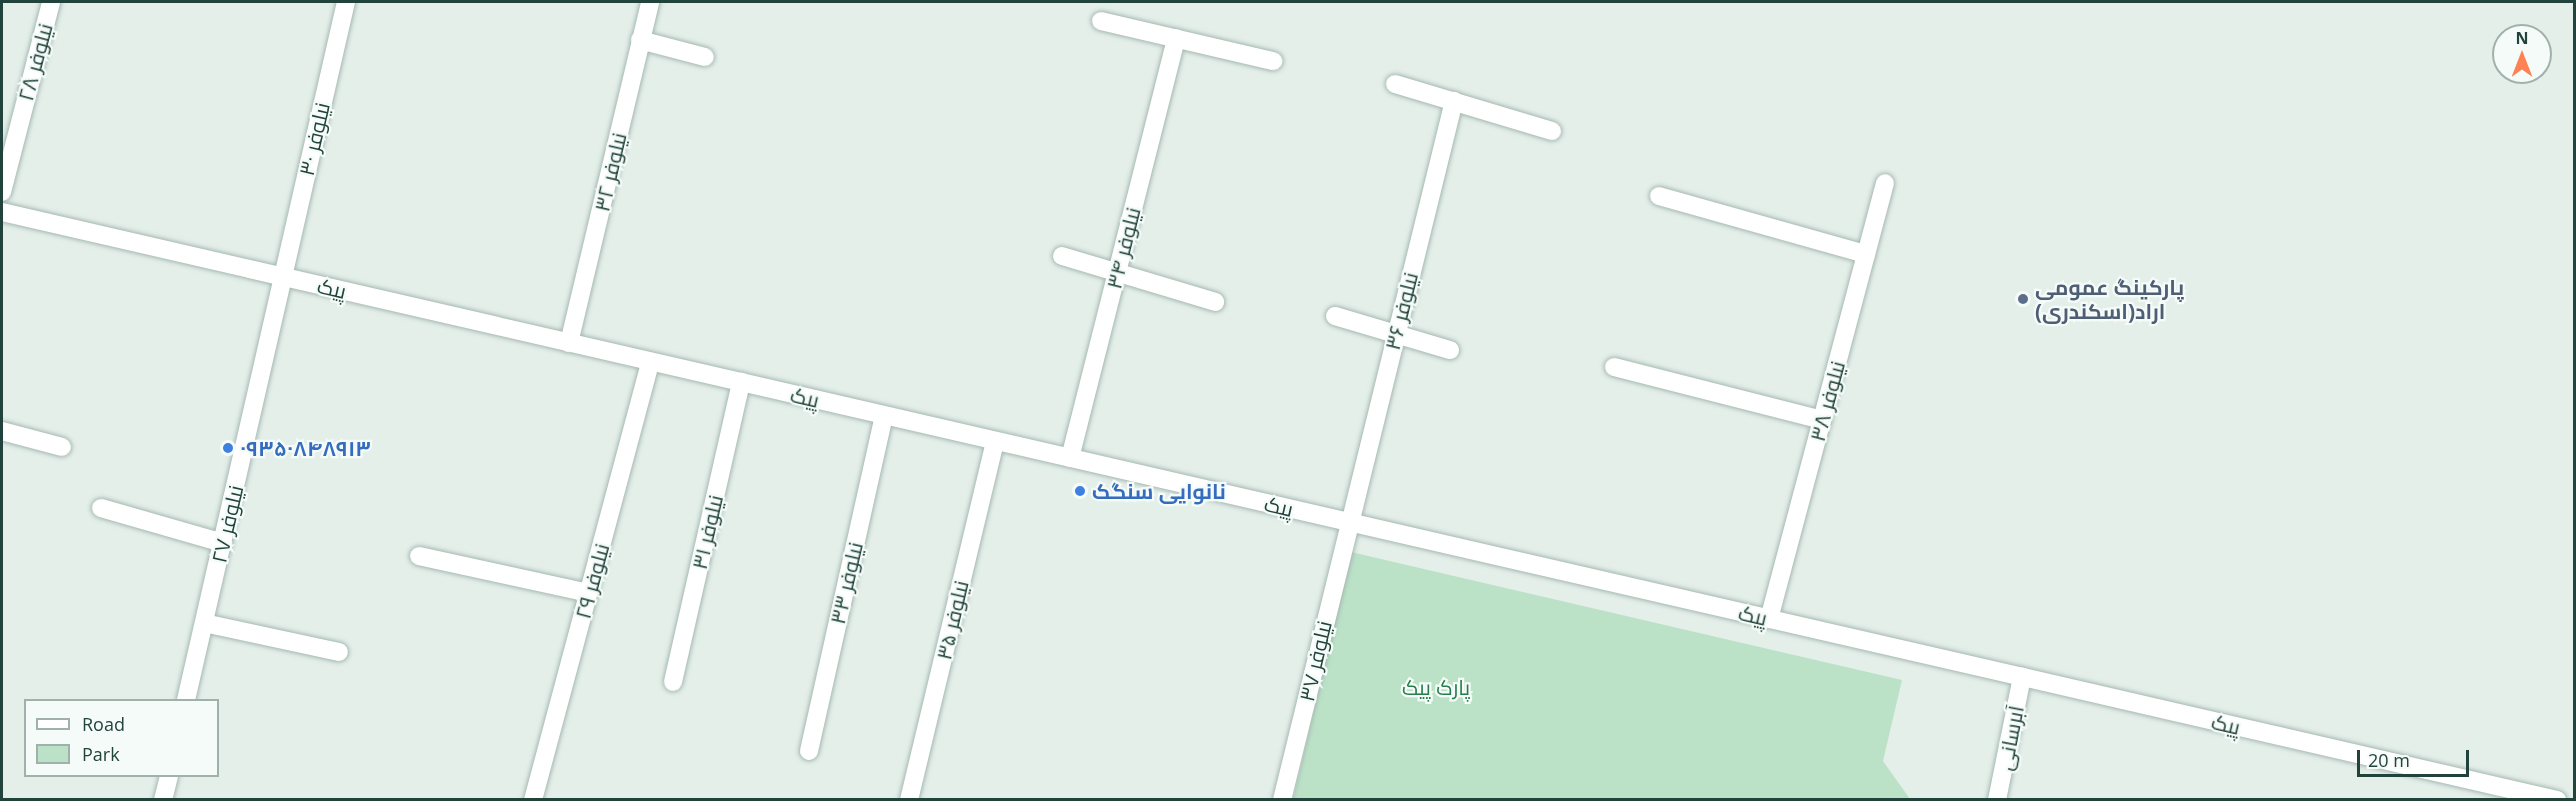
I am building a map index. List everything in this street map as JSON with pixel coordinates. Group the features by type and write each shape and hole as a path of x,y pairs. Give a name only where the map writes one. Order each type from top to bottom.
{"street":[{"name":"نیلوفر ۲۸","path":"2,192 51,2"},
{"name":"نیلوفر ۳۰","path":"283,277 346,2"},
{"name":"نیلوفر ۳۲","path":"570,344 650,2"},
{"path":"1101,21 1273,61"},
{"name":"نیلوفر ۳۴","path":"1070,458 1176,38"},
{"path":"640,40 705,57"},
{"path":"1395,84 1552,130"},
{"name":"نیلوفر ۳۶","path":"1349,522 1454,101"},
{"name":"نیلوفر ۳۸","path":"1769,619 1885,183"},
{"path":"1659,196 1866,254"},
{"name":"پیک","path":"2,212 2557,800"},
{"path":"1062,256 1215,302"},
{"name":"نیلوفر ۲۷","path":"186,699 283,277"},
{"path":"1335,316 1396,331 1450,350"},
{"name":"نیلوفر ۲۹","path":"534,800 650,362"},
{"path":"1614,367 1822,420"},
{"name":"نیلوفر ۳۱","path":"673,682 741,382"},
{"name":"نیلوفر ۳۳","path":"809,751 884,416"},
{"path":"2,431 62,447"},
{"name":"نیلوفر ۳۵","path":"909,800 995,441"},
{"path":"101,508 223,543"},
{"name":"نیلوفر ۳۷","path":"1282,800 1349,522"},
{"path":"419,556 588,593"},
{"path":"204,623 339,652"},
{"name":"آبرسانی","path":"1997,800 2022,677"},
{"path":"163,800 169,777"}],"green space":[{"name":"پارک پیک","path":"1351,552 1902,680 1883,761 1910,799 1293,800"}],"place":[{"name":"پارکینگ عمومی اراد(اسکندری)","path":"2023,299"},
{"name":"۰۹۳۵۰۸۴۸۹۱۳","path":"228,448"},
{"name":"نانوایی سنگک","path":"1080,491"}]}
